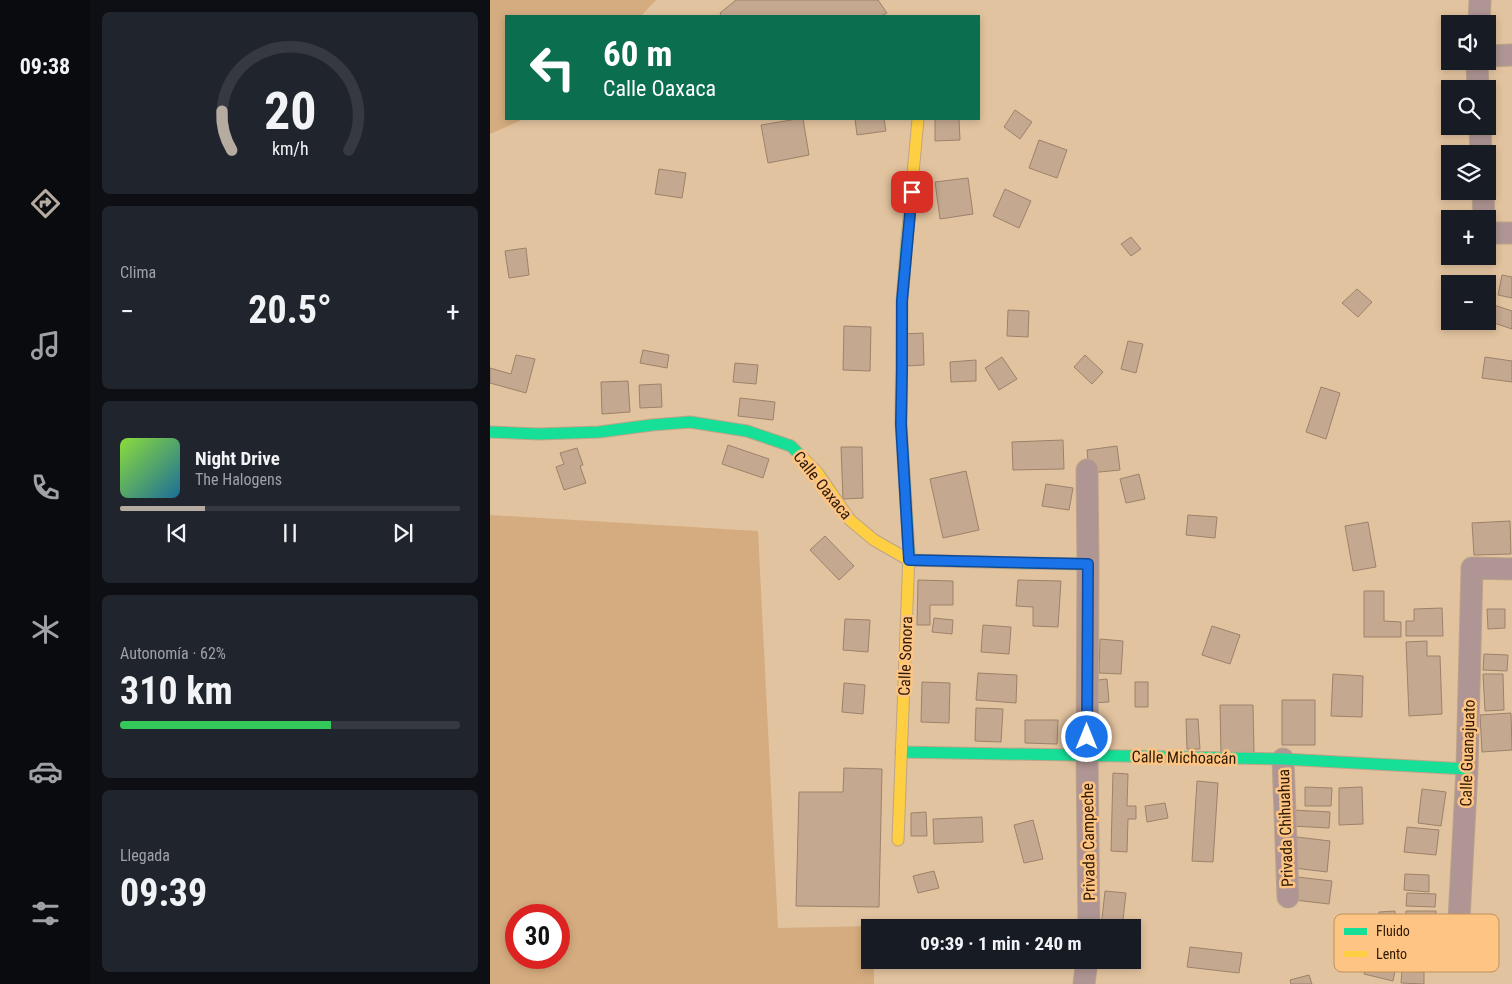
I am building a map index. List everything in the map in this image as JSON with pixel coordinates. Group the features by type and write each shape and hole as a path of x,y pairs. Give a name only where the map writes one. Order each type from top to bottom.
{"street":[{"path":"1479,15 1480,0"},
{"path":"1496,56 1512,55"},
{"name":"Calle Sonora","path":"898,840 909,560 901,424 902,301 918,120"},
{"path":"1496,233 1512,233"},
{"name":"Calle Oaxaca","path":"490,432 538,434 599,432 690,422 747,431 791,446 817,472 850,520 874,540 909,560 1088,564"},
{"name":"Privada Campeche","path":"1087,470 1089,919"},
{"name":"Calle Guanajuato","path":"1459,914 1467,770 1472,568 1512,570"},
{"name":"Calle Michoacán","path":"901,752 1283,759 1467,770"},
{"name":"Privada Chihuahua","path":"1283,759 1288,897"},
{"path":"1084,984 1086,969"}],"shaded area":[{"path":"490,0 656,0 642,15 505,15 505,120 522,120 490,134"},
{"path":"490,515 758,531 778,928 861,926 861,969 874,969 874,984 490,984"}],"building":[{"path":"736,0 878,0 887,13 883,15 721,15 720,13"},
{"path":"1015,110 1032,122 1020,139 1004,127"},
{"path":"803,120 809,155 768,163 761,125"},
{"path":"855,120 884,120 886,131 857,135"},
{"path":"935,120 959,120 960,140 935,141"},
{"path":"1039,140 1067,150 1057,178 1029,168"},
{"path":"659,169 686,173 682,198 655,194"},
{"path":"968,178 973,214 940,219 935,182"},
{"path":"1005,189 1031,201 1019,228 993,216"},
{"path":"1131,237 1141,249 1131,256 1121,244"},
{"path":"526,248 529,275 509,278 505,251"},
{"path":"1502,275 1512,277 1512,298 1498,295"},
{"path":"1357,289 1372,302 1358,317 1342,303"},
{"path":"1496,306 1512,311 1512,329 1496,324"},
{"path":"1008,310 1029,311 1028,337 1007,336"},
{"path":"844,326 871,327 870,371 843,370"},
{"path":"923,333 924,365 906,366 904,334"},
{"path":"1128,341 1143,344 1136,373 1121,369"},
{"path":"643,350 669,355 667,368 640,363"},
{"path":"516,355 535,359 526,393 490,383 490,368 511,374"},
{"path":"1085,355 1103,372 1092,384 1074,367"},
{"path":"1002,357 1017,379 999,390 985,368"},
{"path":"1485,357 1512,361 1512,382 1482,378"},
{"path":"976,360 976,381 951,382 950,362"},
{"path":"735,363 758,365 756,384 733,382"},
{"path":"628,381 630,412 602,414 601,382"},
{"path":"661,384 662,407 640,408 639,385"},
{"path":"1321,387 1340,393 1326,439 1306,432"},
{"path":"740,398 775,402 773,420 738,416"},
{"path":"1063,440 1064,469 1013,470 1012,442"},
{"path":"728,445 769,459 763,478 722,464"},
{"path":"1117,446 1120,470 1089,473 1087,450"},
{"path":"841,447 862,447 863,498 843,499"},
{"path":"577,448 583,465 580,466 586,483 564,490 556,467 564,464 560,453"},
{"path":"966,471 979,530 943,538 930,479"},
{"path":"1139,474 1145,499 1126,503 1120,479"},
{"path":"1046,484 1073,488 1069,510 1042,506"},
{"path":"1188,515 1217,517 1215,538 1186,535"},
{"path":"1510,521 1511,554 1474,555 1472,523"},
{"path":"1368,522 1376,567 1353,571 1345,526"},
{"path":"825,536 854,566 839,580 810,550"},
{"path":"918,580 953,581 953,605 930,605 930,625 917,625"},
{"path":"1018,580 1061,581 1058,627 1033,626 1033,607 1016,606"},
{"path":"1364,591 1384,591 1384,621 1401,622 1401,637 1364,637"},
{"path":"1442,608 1443,636 1406,636 1406,621 1414,621 1414,609"},
{"path":"1487,609 1505,609 1505,628 1488,629"},
{"path":"934,618 953,620 952,634 932,632"},
{"path":"845,619 870,620 868,652 843,650"},
{"path":"983,625 1011,627 1009,654 981,652"},
{"path":"1212,626 1240,635 1230,664 1202,655"},
{"path":"1100,639 1123,641 1121,674 1099,673"},
{"path":"1427,641 1427,656 1440,656 1442,714 1409,716 1406,642"},
{"path":"1484,654 1508,655 1507,671 1483,670"},
{"path":"978,673 1017,675 1016,703 976,700"},
{"path":"1333,674 1363,676 1362,717 1331,716"},
{"path":"1483,674 1503,674 1504,710 1485,711"},
{"path":"1107,679 1109,702 1090,703 1088,681"},
{"path":"922,682 950,683 949,723 921,722"},
{"path":"1135,682 1148,682 1148,707 1135,707"},
{"path":"844,683 865,685 863,714 842,712"},
{"path":"1282,700 1315,700 1315,745 1282,745"},
{"path":"1220,705 1253,705 1254,754 1221,755"},
{"path":"976,708 1003,709 1001,742 975,741"},
{"path":"1511,713 1512,750 1482,752 1480,715"},
{"path":"1186,719 1198,719 1200,749 1187,749"},
{"path":"1025,720 1058,720 1057,744 1025,743"},
{"path":"844,768 882,769 879,907 796,906 799,792 843,792"},
{"path":"1113,773 1128,774 1127,806 1136,806 1136,819 1128,819 1127,852 1111,851"},
{"path":"1197,781 1218,783 1213,862 1192,861"},
{"path":"1305,787 1332,788 1331,806 1305,806"},
{"path":"1362,787 1363,824 1339,825 1339,788"},
{"path":"1422,789 1446,792 1441,826 1418,823"},
{"path":"1165,803 1168,818 1147,822 1145,806"},
{"path":"1292,810 1330,812 1329,828 1291,826"},
{"path":"926,812 927,836 911,836 911,813"},
{"path":"982,817 983,842 934,844 933,819"},
{"path":"1033,820 1043,859 1024,863 1014,825"},
{"path":"1407,827 1439,830 1436,855 1404,852"},
{"path":"1297,837 1330,841 1327,872 1294,868"},
{"path":"934,871 939,888 918,893 913,876"},
{"path":"1405,874 1429,875 1429,892 1404,890"},
{"path":"1297,877 1332,881 1329,904 1294,900"},
{"path":"1105,891 1126,893 1123,919 1102,919"},
{"path":"1407,893 1436,894 1435,907 1406,906"},
{"path":"1395,911 1395,914 1379,914 1379,912"},
{"path":"1406,911 1436,911 1436,914 1406,914"},
{"path":"1190,947 1242,953 1239,973 1187,967"},
{"path":"1365,972 1395,972 1393,981 1364,974"},
{"path":"1402,972 1424,972 1424,984 1401,983"},
{"path":"1309,975 1312,984 1291,984 1290,980"}],"traffic: fast":[{"path":"907,239 902,301 901,424 909,553"},
{"path":"490,432 539,434 599,432 690,422 747,431 791,446 803,458"},
{"path":"1022,563 1088,564"},
{"path":"901,752 1283,759 1467,769"}],"traffic: slow":[{"path":"907,239 918,120"},
{"path":"803,458 817,472 850,520 874,540 909,560 1022,563"},
{"path":"898,840 909,553"}],"route":[{"path":"912,192 902,301 901,424 909,560 1088,564 1087,737"}]}
